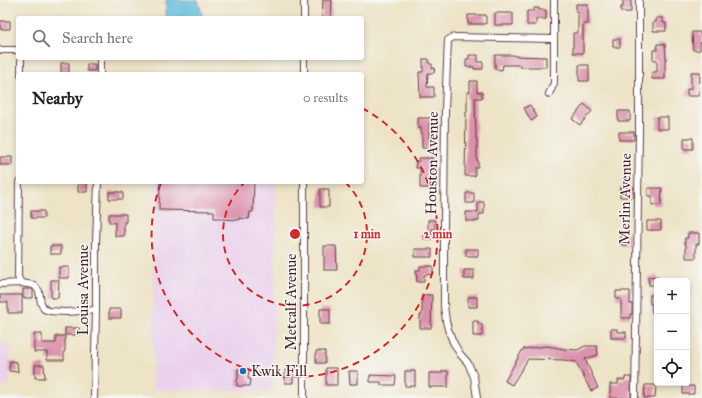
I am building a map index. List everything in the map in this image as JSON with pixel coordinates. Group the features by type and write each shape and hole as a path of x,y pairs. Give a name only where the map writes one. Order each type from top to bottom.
{"street":[{"path":"304,0 304,16"},
{"path":"549,94 554,83 554,0"},
{"name":"Merlin Avenue","path":"635,398 639,123 639,0"},
{"name":"Houston Avenue","path":"477,398 474,377 468,363 460,354 453,342 446,321 444,306 445,110 448,40 454,37 554,39"},
{"path":"0,50 16,50"},
{"path":"21,60 21,72"},
{"path":"100,60 100,72"},
{"path":"304,60 304,72"},
{"path":"19,184 18,277 20,281"},
{"name":"Louisa Avenue","path":"94,398 98,184"},
{"name":"Metcalf Avenue","path":"304,184 304,398"},
{"path":"0,284 20,281 34,285 39,291 41,304 44,309 49,311 66,312 96,310"}],"shaded area":[{"path":"154,184 276,184 273,391 153,390"},
{"path":"0,343 10,344 10,386 0,385"}],"water":[{"path":"166,0 198,0 202,16 166,16"}],"building":[{"path":"323,0 332,0 331,16 322,16"},
{"path":"623,0 631,0 631,12 621,12"},
{"path":"576,4 588,4 588,24 583,24 583,53 573,53 573,33 578,33 578,12 576,12"},
{"path":"534,8 546,10 546,19 536,19 536,25 527,25 527,11 534,11"},
{"path":"495,13 513,13 513,25 495,25"},
{"path":"468,15 486,15 486,24 468,24"},
{"path":"656,18 663,18 663,23 666,23 666,31 653,31 653,22 656,22"},
{"path":"0,21 10,21 10,29 0,29"},
{"path":"692,32 700,32 700,35 702,35 700,50 693,50"},
{"path":"613,39 620,39 620,47 613,47"},
{"path":"657,44 665,44 665,79 652,79 652,72 657,72 657,60 653,60 653,50 657,50"},
{"path":"469,55 478,55 478,62 483,62 483,69 466,67 466,59 469,59"},
{"path":"495,55 546,57 546,67 520,67 520,65 503,65 502,70 495,69"},
{"path":"423,59 429,59 429,64 432,64 432,68 435,68 434,73 428,73 427,87 434,87 434,97 420,97 419,72 423,72"},
{"path":"61,63 69,63 69,72 61,72"},
{"path":"87,64 95,64 95,71 87,71"},
{"path":"579,65 589,65 589,81 579,81"},
{"path":"691,72 700,72 699,96 687,96 687,89 691,89"},
{"path":"470,81 477,81 477,92 482,92 482,98 475,98 478,167 475,167 475,176 465,176 467,92 470,92"},
{"path":"584,104 592,111 580,125 572,119"},
{"path":"530,105 537,117 531,121 524,108"},
{"path":"618,111 630,111 630,121 618,121"},
{"path":"657,117 668,117 668,129 657,129"},
{"path":"418,118 431,118 431,123 429,123 429,138 431,138 431,148 422,148 422,132 421,128 418,128"},
{"path":"619,132 634,132 634,140 619,140"},
{"path":"684,138 693,138 693,149 684,149"},
{"path":"0,157 12,157 12,165 0,165"},
{"path":"419,158 432,158 431,188 420,188 420,168 416,168 416,161 419,161"},
{"path":"78,184 87,184 87,192 78,192"},
{"path":"160,184 254,184 253,212 250,212 249,219 239,218 239,220 214,218 214,211 159,210"},
{"path":"620,188 634,188 634,197 620,197"},
{"path":"648,188 662,188 661,205 652,205 652,196 648,196"},
{"path":"320,189 329,189 329,207 320,207"},
{"path":"109,192 123,192 123,199 109,199"},
{"path":"466,193 474,193 474,203 466,203"},
{"path":"478,202 484,202 484,214 479,214 479,221 466,221 466,212 478,212"},
{"path":"31,211 44,211 44,218 31,218"},
{"path":"109,214 126,214 126,222 124,222 124,236 115,236 115,222 109,222"},
{"path":"428,220 435,220 435,229 432,229 432,239 424,239 424,232 428,232"},
{"path":"647,221 661,221 661,230 647,230"},
{"path":"621,233 629,233 629,245 621,245"},
{"path":"688,233 699,233 699,244 696,244 696,258 686,258 685,238 688,238"},
{"path":"50,246 61,246 61,254 50,254"},
{"path":"324,246 336,246 337,270 324,270"},
{"path":"415,249 432,249 432,257 415,257"},
{"path":"466,249 478,249 478,256 466,256"},
{"path":"420,266 433,266 433,274 424,275 424,282 417,282 416,270 420,270"},
{"path":"59,267 69,267 69,278 59,278"},
{"path":"464,270 474,270 474,279 464,279"},
{"path":"658,276 658,278 654,278 654,285 649,285 648,277"},
{"path":"51,280 59,280 58,298 51,298"},
{"path":"23,289 32,289 33,298 23,298"},
{"path":"616,291 630,291 632,314 630,314 630,318 621,318 621,299 616,299"},
{"path":"0,295 22,295 22,313 8,313 8,302 0,302"},
{"path":"422,295 432,295 431,328 420,328 420,315 422,315"},
{"path":"650,295 654,295 654,313 652,313 652,304 650,304"},
{"path":"468,297 477,297 477,307 468,307"},
{"path":"109,309 121,309 121,318 109,318"},
{"path":"320,309 330,309 330,324 320,324"},
{"path":"473,321 478,321 478,324 482,324 482,336 473,336"},
{"path":"65,328 79,328 79,335 65,335"},
{"path":"611,329 617,329 617,332 626,332 626,338 611,338"},
{"path":"34,334 42,334 42,343 56,343 56,336 65,336 64,360 47,360 47,352 34,352"},
{"path":"547,346 577,350 585,346 597,346 598,355 585,359 598,388 591,391 576,362 564,360 528,359 512,385 505,381 523,349"},
{"path":"316,351 325,351 325,363 316,363"},
{"path":"10,361 17,362 18,372 9,371"},
{"path":"35,365 44,365 45,378 35,378"},
{"path":"326,368 337,368 337,385 326,385"},
{"path":"238,369 249,369 248,379 251,379 250,386 237,386"},
{"path":"285,370 293,370 293,383 285,383"},
{"path":"349,371 358,371 358,384 350,384"},
{"path":"405,371 415,371 415,386 405,386"},
{"path":"442,371 448,371 448,387 429,387 429,373 442,373"},
{"path":"370,375 396,376 395,385 381,385 381,382 370,382"},
{"path":"625,377 631,377 631,398 610,398 610,384 618,384 618,380 625,380"},
{"path":"645,385 656,386 655,398 644,398"},
{"path":"683,386 694,386 694,394 683,394"}],"place":[{"name":"Kwik Fill","path":"243,371"}]}
